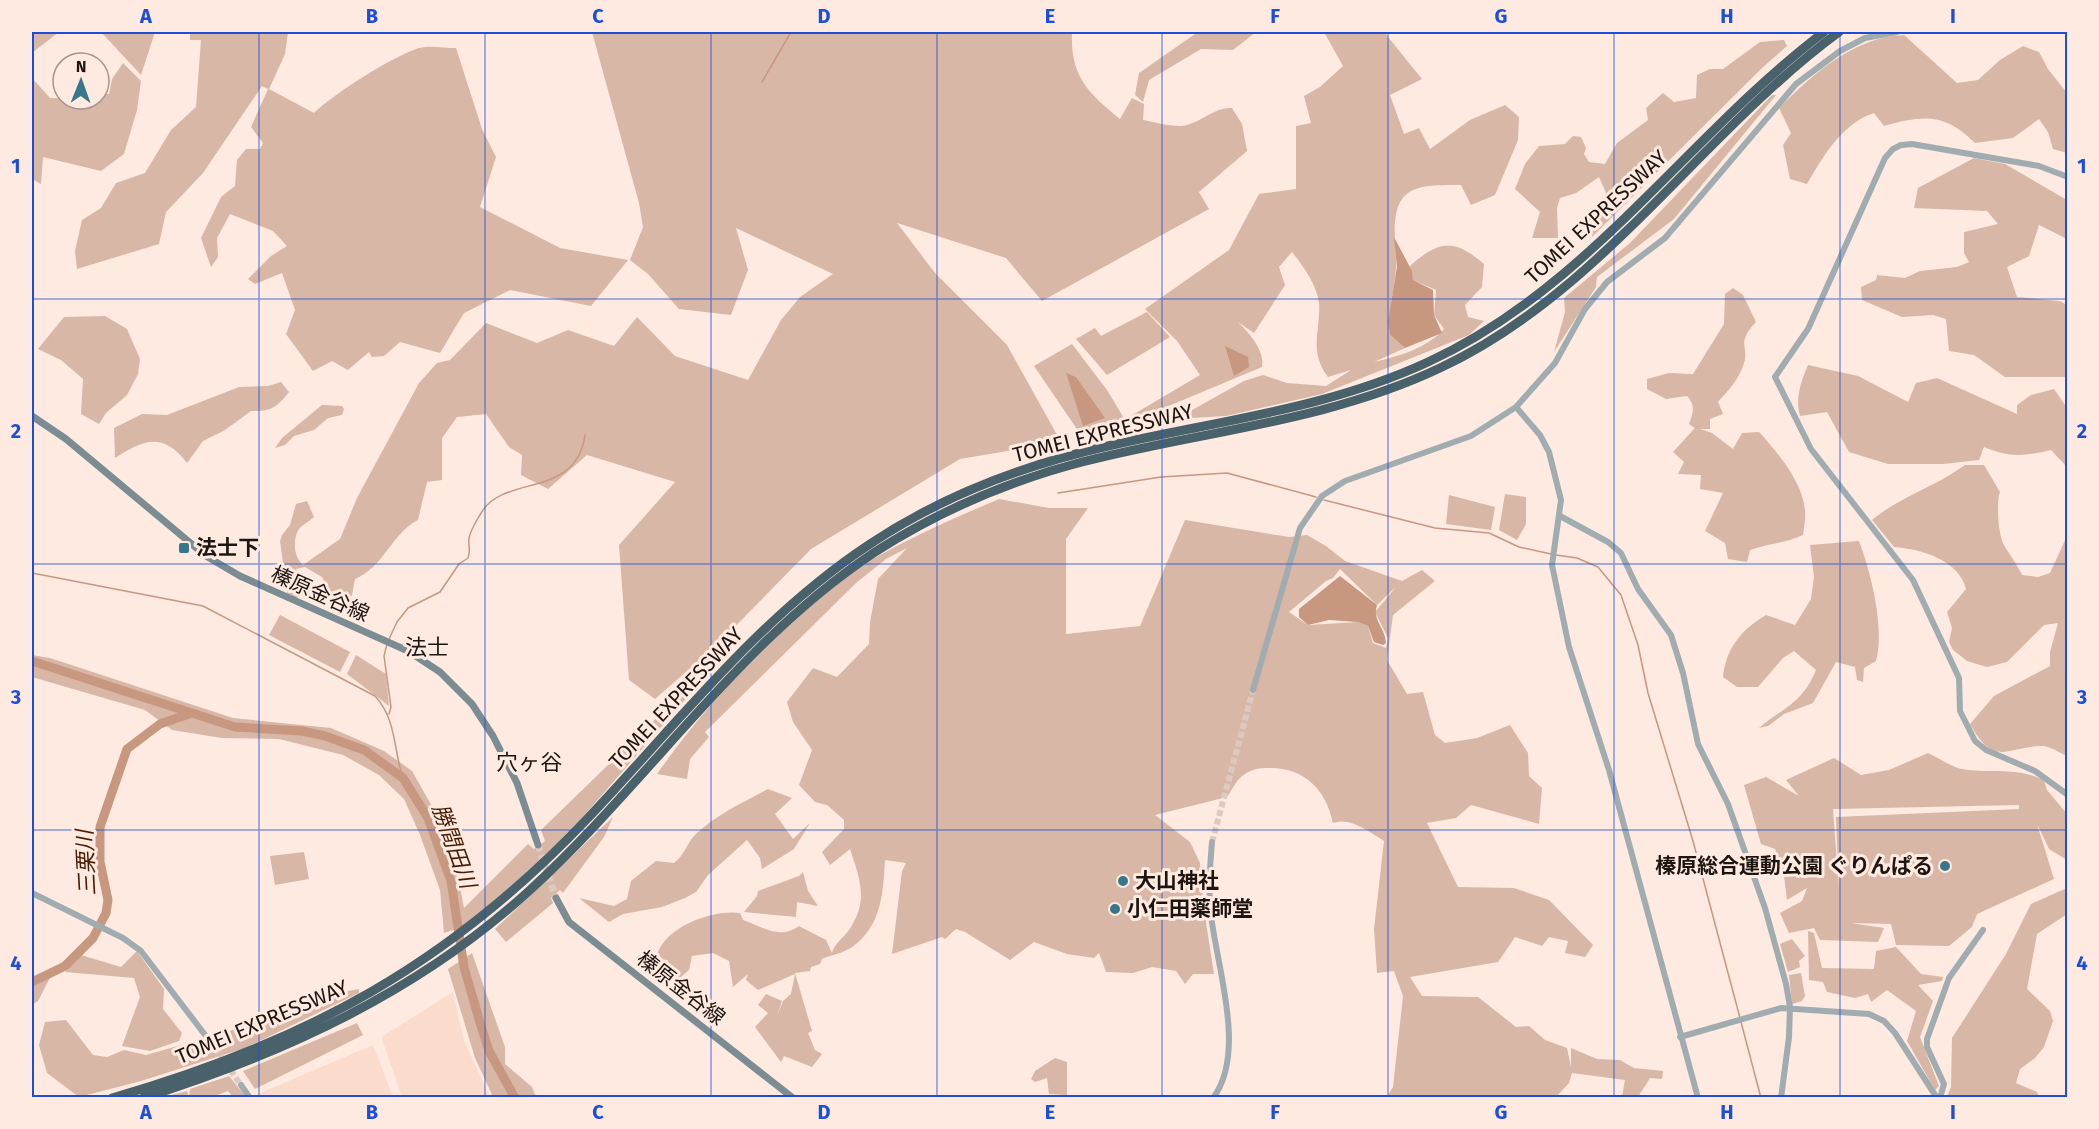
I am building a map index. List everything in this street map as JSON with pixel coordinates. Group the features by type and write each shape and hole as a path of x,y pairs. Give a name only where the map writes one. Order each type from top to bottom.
{"highway":[{"name":"TOMEI EXPRESSWAY","path":"484,923 569,838 698,697 763,631 807,590 871,543 939,504 1023,469 1109,445 1336,396 1413,369 1459,347 1516,312 1560,278 1634,210 1738,104 1824,32"},
{"name":"TOMEI EXPRESSWAY","path":"143,1098 244,1062 340,1015 484,923 531,889 582,838 769,638 808,603 869,557 953,508 1031,477 1108,456 1276,422 1391,389 1461,357 1506,331 1566,287 1619,239 1754,103 1839,32"},
{"name":"TOMEI EXPRESSWAY","path":"112,1098 223,1061 340,1015"}],"main road":[{"name":"榛原金谷線","path":"32,416 66,439 206,556 240,576 408,651 440,672 472,704 493,736 517,783 538,844"},
{"name":"榛原金谷線","path":"555,898 569,922 794,1098"}],"street":[{"path":"1253,690 1300,528 1320,498 1345,481 1471,436 1516,406 1556,363 1585,309 1607,282 1665,238 1796,84 1840,51 1865,38 1897,32"},
{"path":"2067,177 2039,166 1912,144 1901,145 1893,149 1885,158 1808,329 1775,377 1810,449 1913,580 1959,678 1960,711 1975,741 1986,750 2035,771 2067,795"},
{"path":"1516,406 1540,435 1549,452 1561,500 1552,553 1553,577 1569,647 1609,770 1698,1098"},
{"path":"1560,516 1608,542 1621,553 1638,589 1671,635 1683,673 1698,744 1721,786 1766,908 1786,984 1790,1007 1781,1098"},
{"path":"1212,842 1210,913 1231,1047 1224,1080 1213,1098"},
{"path":"32,892 107,929 141,951 215,1048"},
{"path":"1938,1098 1944,1084 1927,1047 1927,1039 1949,978 1983,930"},
{"path":"1680,1037 1790,1007 1869,1014 1884,1021 1938,1098"},
{"path":"241,1085 250,1098"}],"shaded area":[{"path":"32,32 59,32 33,52 32,66"},
{"path":"101,32 155,32 141,75"},
{"path":"190,32 288,32 285,54 269,89 314,113 364,76 407,53 423,47 456,48 482,129 496,157 480,207 560,248 628,260 591,306 510,290 464,313 440,353 400,342 384,356 372,357 369,352 348,370 332,361 313,371 286,334 295,310 282,273 255,284 248,279 271,256 287,246 273,231 230,214 217,238 218,257 211,267 201,238 221,197 235,186 237,160 246,149 260,149 263,143 251,127 268,89 262,86 203,173 166,212 159,244 77,269 75,251 82,220 101,208 116,183 145,173 171,130 196,107 201,40 190,40"},
{"path":"592,32 1072,32 1074,60 1083,82 1099,101 1120,119 1132,98 1144,104 1143,120 1175,126 1187,125 1219,110 1232,108 1242,124 1247,151 1199,192 1209,209 1042,301 1006,258 897,223 935,273 1007,345 1061,442 960,459 811,549 719,643 655,699 629,680 619,545 675,482 587,455 548,489 521,475 522,455 509,447 486,414 457,417 442,438 442,480 427,482 418,520 401,533 373,567 355,579 352,595 340,609 322,577 305,567 296,569 304,588 297,598 287,593 280,541 290,525 296,504 307,501 314,517 300,528 295,538 295,548 300,562 303,565 340,539 357,498 419,383 437,363 450,360 486,323 537,343 568,330 614,346 637,317 675,356 748,380 781,320 800,297 833,274 736,228 748,270 731,315 679,309 648,274 630,260 643,227 639,203"},
{"path":"1198,32 1256,32 1233,50 1201,49 1149,80 1143,102 1135,95 1139,73"},
{"path":"1324,32 1384,32 1422,79 1390,95 1404,134 1419,128 1430,149 1470,120 1505,105 1519,117 1518,140 1495,195 1471,205 1461,185 1445,185 1419,188 1409,192 1402,199 1397,209 1395,223 1396,267 1390,310 1390,335 1405,348 1374,362 1421,346 1444,329 1434,315 1436,290 1413,280 1410,266 1420,257 1438,247 1455,246 1484,264 1482,287 1465,305 1468,317 1484,321 1469,335 1322,394 1226,416 1176,419 1244,381 1263,375 1287,383 1326,386 1351,370 1328,377 1322,367 1317,349 1318,296 1309,276 1292,252 1279,267 1285,285 1254,333 1238,322 1259,348 1262,367 1128,423 1129,417 1200,375 1177,341 1145,309 1229,250 1259,194 1296,189 1296,126 1311,123 1304,96 1320,87 1343,66"},
{"path":"1904,35 1957,83 1978,80 2000,60 2023,46 2039,52 2048,69 2067,93 2067,153 2053,149 2048,132 2039,119 2013,138 1975,143 1953,126 1933,119 1911,120 1884,126 1874,113 1852,125 1834,142 1807,184 1790,179 1783,145 1791,133 1779,108 1820,70 1851,50 1868,42"},
{"path":"1784,40 1787,46 1592,237 1594,212 1606,193 1599,177 1576,193 1560,198 1557,208 1558,238 1532,238 1540,212 1515,189 1525,164 1539,146 1565,144 1573,136 1581,137 1586,148 1584,154 1589,162 1605,164 1617,143 1648,120 1646,108 1663,93 1674,102 1696,98 1697,75 1710,69 1723,69 1760,42"},
{"path":"123,63 141,81 137,110 124,154 101,171 43,157 41,184 32,179 32,78 51,98 51,111 111,111 112,79"},
{"path":"1772,95 1776,95 1674,219 1597,277 1596,287 1554,352 1565,312 1564,298 1630,243"},
{"path":"1974,158 2005,164 2067,200 2067,239 2039,225 2029,256 2007,267 2017,297 2060,301 2067,305 2067,377 2005,377 1974,355 1949,351 1946,319 1933,315 1902,317 1862,300 1861,287 1876,280 1877,275 1905,278 1920,271 1957,267 1969,262 1964,253 1964,232 1998,224 1987,211 1914,208 1918,188"},
{"path":"1394,237 1412,271 1413,280 1433,290 1434,315 1442,333 1405,348 1390,335 1388,322 1397,267"},
{"path":"1733,288 1743,295 1756,322 1744,341 1745,359 1741,371 1718,402 1723,414 1710,419 1710,429 1700,429 1712,433 1733,449 1742,433 1759,432 1781,458 1794,479 1803,500 1805,514 1803,535 1750,550 1747,562 1728,559 1725,543 1705,531 1723,493 1700,489 1701,475 1678,474 1684,462 1673,452 1695,428 1689,424 1693,410 1692,403 1687,396 1666,399 1647,389 1647,379 1669,373 1693,374 1724,324 1725,294"},
{"path":"1147,312 1170,337 1107,375 1076,339 1095,328 1101,336"},
{"path":"105,316 127,329 140,359 138,374 127,395 106,413 99,424 81,414 83,379 61,360 38,349 64,317"},
{"path":"1072,344 1107,390 1125,420 1116,430 1081,435 1034,366"},
{"path":"1225,346 1248,357 1249,367 1234,376"},
{"path":"1808,365 1858,376 1908,402 1916,383 1937,378 2017,414 2017,405 2031,395 2054,389 2067,408 2067,467 2051,450 2017,455 1984,447 1979,460 1943,464 1888,464 1849,452 1827,412 1800,416 1798,396"},
{"path":"1066,373 1076,377 1105,418 1083,426"},
{"path":"281,382 289,392 277,405 264,411 251,411 225,430 203,441 187,463 170,446 152,442 144,443 115,458 114,428 142,414 167,415 239,387 268,386"},
{"path":"322,405 342,406 344,409 342,415 328,418 314,430 294,436 285,445 275,448 282,438"},
{"path":"1965,465 1984,465 2000,492 1998,512 2001,536 2022,575 2038,577 2050,573 2067,536 2067,756 2044,746 2001,752 1993,750 1978,737 1970,724 1994,696 2050,666 2050,652 2058,623 2044,625 2007,662 1987,667 1967,661 1953,650 1949,642 1952,628 1947,612 1966,589 1956,570 1938,558 1916,550 1894,547 1872,520 1895,504"},
{"path":"1505,494 1526,497 1526,524 1517,540 1499,530"},
{"path":"1449,495 1495,507 1491,530 1446,524"},
{"path":"999,499 1049,508 1088,508 1066,539 1066,634 1140,626 1185,520 1289,537 1307,535 1345,561 1402,581 1422,570 1435,581 1393,615 1387,660 1407,694 1423,692 1435,735 1445,743 1477,738 1510,725 1528,753 1529,776 1542,788 1539,824 1471,805 1456,818 1427,823 1458,887 1514,888 1549,900 1593,945 1585,957 1565,953 1568,941 1549,937 1542,946 1515,937 1498,962 1410,977 1422,996 1478,997 1516,1027 1529,1026 1545,1040 1567,1048 1571,1067 1571,1048 1597,1059 1620,1060 1634,1068 1663,1071 1662,1079 1650,1078 1638,1097 1622,1097 1625,1080 1572,1073 1569,1083 1558,1095 1562,1097 1387,1097 1393,1087 1403,996 1394,971 1377,973 1374,929 1384,841 1353,824 1333,823 1325,800 1312,783 1294,772 1282,769 1262,768 1250,771 1238,780 1227,797 1155,815 1190,842 1200,863 1204,913 1173,912 1205,916 1214,974 1193,974 1185,984 1176,971 1152,967 1133,973 1106,972 1099,953 1094,958 1067,954 1034,942 1010,960 965,932 956,929 945,939 942,937 892,954 902,871 906,863 885,860 882,896 870,929 849,949 822,959 820,964 811,967 810,971 795,973 812,1031 808,1033 815,1050 822,1054 812,1067 784,1056 781,1062 755,1027 768,1013 758,1005 766,994 782,1001 777,1016 783,1001 791,994 795,974 758,990 746,980 748,974 733,987 729,961 713,953 692,956 689,970 675,982 665,980 668,960 656,960 667,939 689,923 716,914 740,913 743,920 771,931 785,932 799,926 826,940 832,953 849,930 861,899 859,880 850,849 830,865 822,852 844,829 844,820 827,805 815,802 799,785 812,750 793,722 787,702 813,668 837,677 869,644 870,622 878,579 907,548 886,559 856,583 705,732 709,737 690,759 687,779 657,774 716,699 760,652 849,575 916,536","holes":["1340,569 1377,605 1396,587 1375,612 1388,638 1386,648 1373,643 1368,626 1358,622 1308,625 1289,612 1326,581 1333,578"]},
{"path":"1859,541 1872,584 1878,617 1876,661 1864,668 1863,682 1857,680 1855,667 1836,662 1813,703 1784,714 1768,726 1759,728 1799,697 1816,670 1794,651 1783,658 1758,687 1737,687 1723,677 1732,648 1743,633 1766,615 1795,625 1811,599 1814,577 1810,545"},
{"path":"1340,576 1377,605 1377,620 1386,643 1383,645 1374,642 1368,626 1358,622 1329,620 1308,625 1299,617 1299,609"},
{"path":"280,615 350,652 340,672 269,635"},
{"path":"32,655 50,658 233,718 331,728 384,751 412,771 433,808 453,851 464,908 528,844 534,849 545,841 541,830 673,702 725,658 683,702 581,819 524,877 466,926 444,933 440,890 420,835 404,799 379,775 343,755 279,739 222,738 172,730 145,710 32,677"},
{"path":"356,655 386,674 389,706 347,674"},
{"path":"1928,753 1962,769 2014,772 2034,776 2044,781 2047,790 2067,814 2067,860 2049,849 2037,824 2054,879 1977,914 1972,927 1949,946 1896,945 1891,924 1851,923 1884,928 1878,942 1820,940 1814,928 1789,933 1780,913 1802,901 1807,888 1787,900 1784,876 1775,849 1761,844 1744,785 1766,777 1799,796 1786,780 1834,758 1861,775 1889,770","holes":["2019,805 2019,809 1836,817 1839,891 1833,809"]},
{"path":"768,789 792,798 775,814 793,839 810,823 794,849 762,869 760,858 747,840 708,875 696,892 662,907 623,914 609,922 579,898 614,906 627,899 631,881 656,861 674,863 705,826"},
{"path":"613,817 604,837 563,893 560,890 551,898 553,903 506,942 495,929"},
{"path":"304,852 309,879 275,885 270,856"},
{"path":"803,872 808,891 818,906 797,902 796,917 744,912 757,896 758,891 799,876"},
{"path":"2067,888 2067,914 2037,934 2027,989 2050,1011 2053,1021 2044,1047 2035,1058 2020,1069 2016,1083 2037,1092 2039,1097 1947,1097 1951,1087 1952,1038 2006,954 2031,904"},
{"path":"1808,931 1814,933 1822,968 1874,969 1876,951 1896,947 1921,974 1943,977 1942,981 1918,985 1933,1001 1920,1037 1939,1086 1935,1090 1907,1041 1916,1011 1887,990 1871,1002 1868,994 1855,998 1827,992 1823,982 1809,980"},
{"path":"1792,939 1805,956 1799,961 1800,967 1788,972 1780,944"},
{"path":"137,951 164,989 163,1009 182,1033 179,1041 150,1051 122,1046 140,997 134,978 65,972 81,955 121,967"},
{"path":"472,953 505,1047 505,1064 532,1087 536,1097 493,1097 475,1058 448,969"},
{"path":"1801,973 1805,996 1802,1001 1792,1004 1789,975"},
{"path":"51,976 38,1001 32,1005 32,984"},
{"path":"359,989 359,993 245,1048 141,1081 79,1097 47,1073 39,1045 45,1022 66,1020 93,1055 107,1057 124,1050 146,1055 227,1032 318,997"},
{"path":"453,992 464,1041 490,1097 402,1097 382,1039 383,1036"},
{"path":"357,1023 363,1035 255,1089 243,1071"},
{"path":"373,1045 393,1097 260,1098 258,1094"},
{"path":"1055,1058 1067,1062 1067,1095 1049,1094 1047,1078 1035,1082 1031,1079 1035,1071"},
{"path":"229,1076 246,1097 233,1097 228,1091 212,1097 189,1097 190,1089"},
{"path":"187,1091 189,1097 163,1097"}],"waterway":[{"path":"762,82 791,32"},
{"path":"389,639 397,622 408,608 440,592 459,564 468,558 469,536 483,510 494,499 508,492 540,483 569,468 579,455 585,435"},
{"path":"1058,493 1161,477 1227,473 1316,497"},
{"path":"1324,500 1435,528 1489,533 1519,547 1551,554"},
{"path":"1556,555 1577,558 1598,567 1621,595 1638,645 1648,693 1693,841 1740,1018"},
{"path":"32,573 203,606 375,696 391,725 403,778"},
{"path":"387,644 384,656 391,707 389,714"},
{"name":"勝間田川","path":"32,661 235,727 302,731 325,736 364,750 403,778 428,818 451,881 464,967 481,1026 489,1051 515,1098"},
{"name":"三栗川","path":"32,982 65,966 93,938 106,913 108,900 100,862 100,827 127,749 160,724 192,713"},
{"path":"1741,1022 1761,1098"}],"tunnel":[{"path":"1212,842 1253,690"},
{"path":"538,845 556,898"},
{"path":"215,1048 241,1085"}],"place":[{"name":"法士下","path":"184,548"},
{"name":"榛原総合運動公園 ぐりんぱる","path":"1945,866"},
{"name":"大山神社","path":"1123,881"},
{"name":"小仁田薬師堂","path":"1115,909"}],"district":[{"name":"法士","path":"427,647"},
{"name":"穴ヶ谷","path":"529,762"}]}
